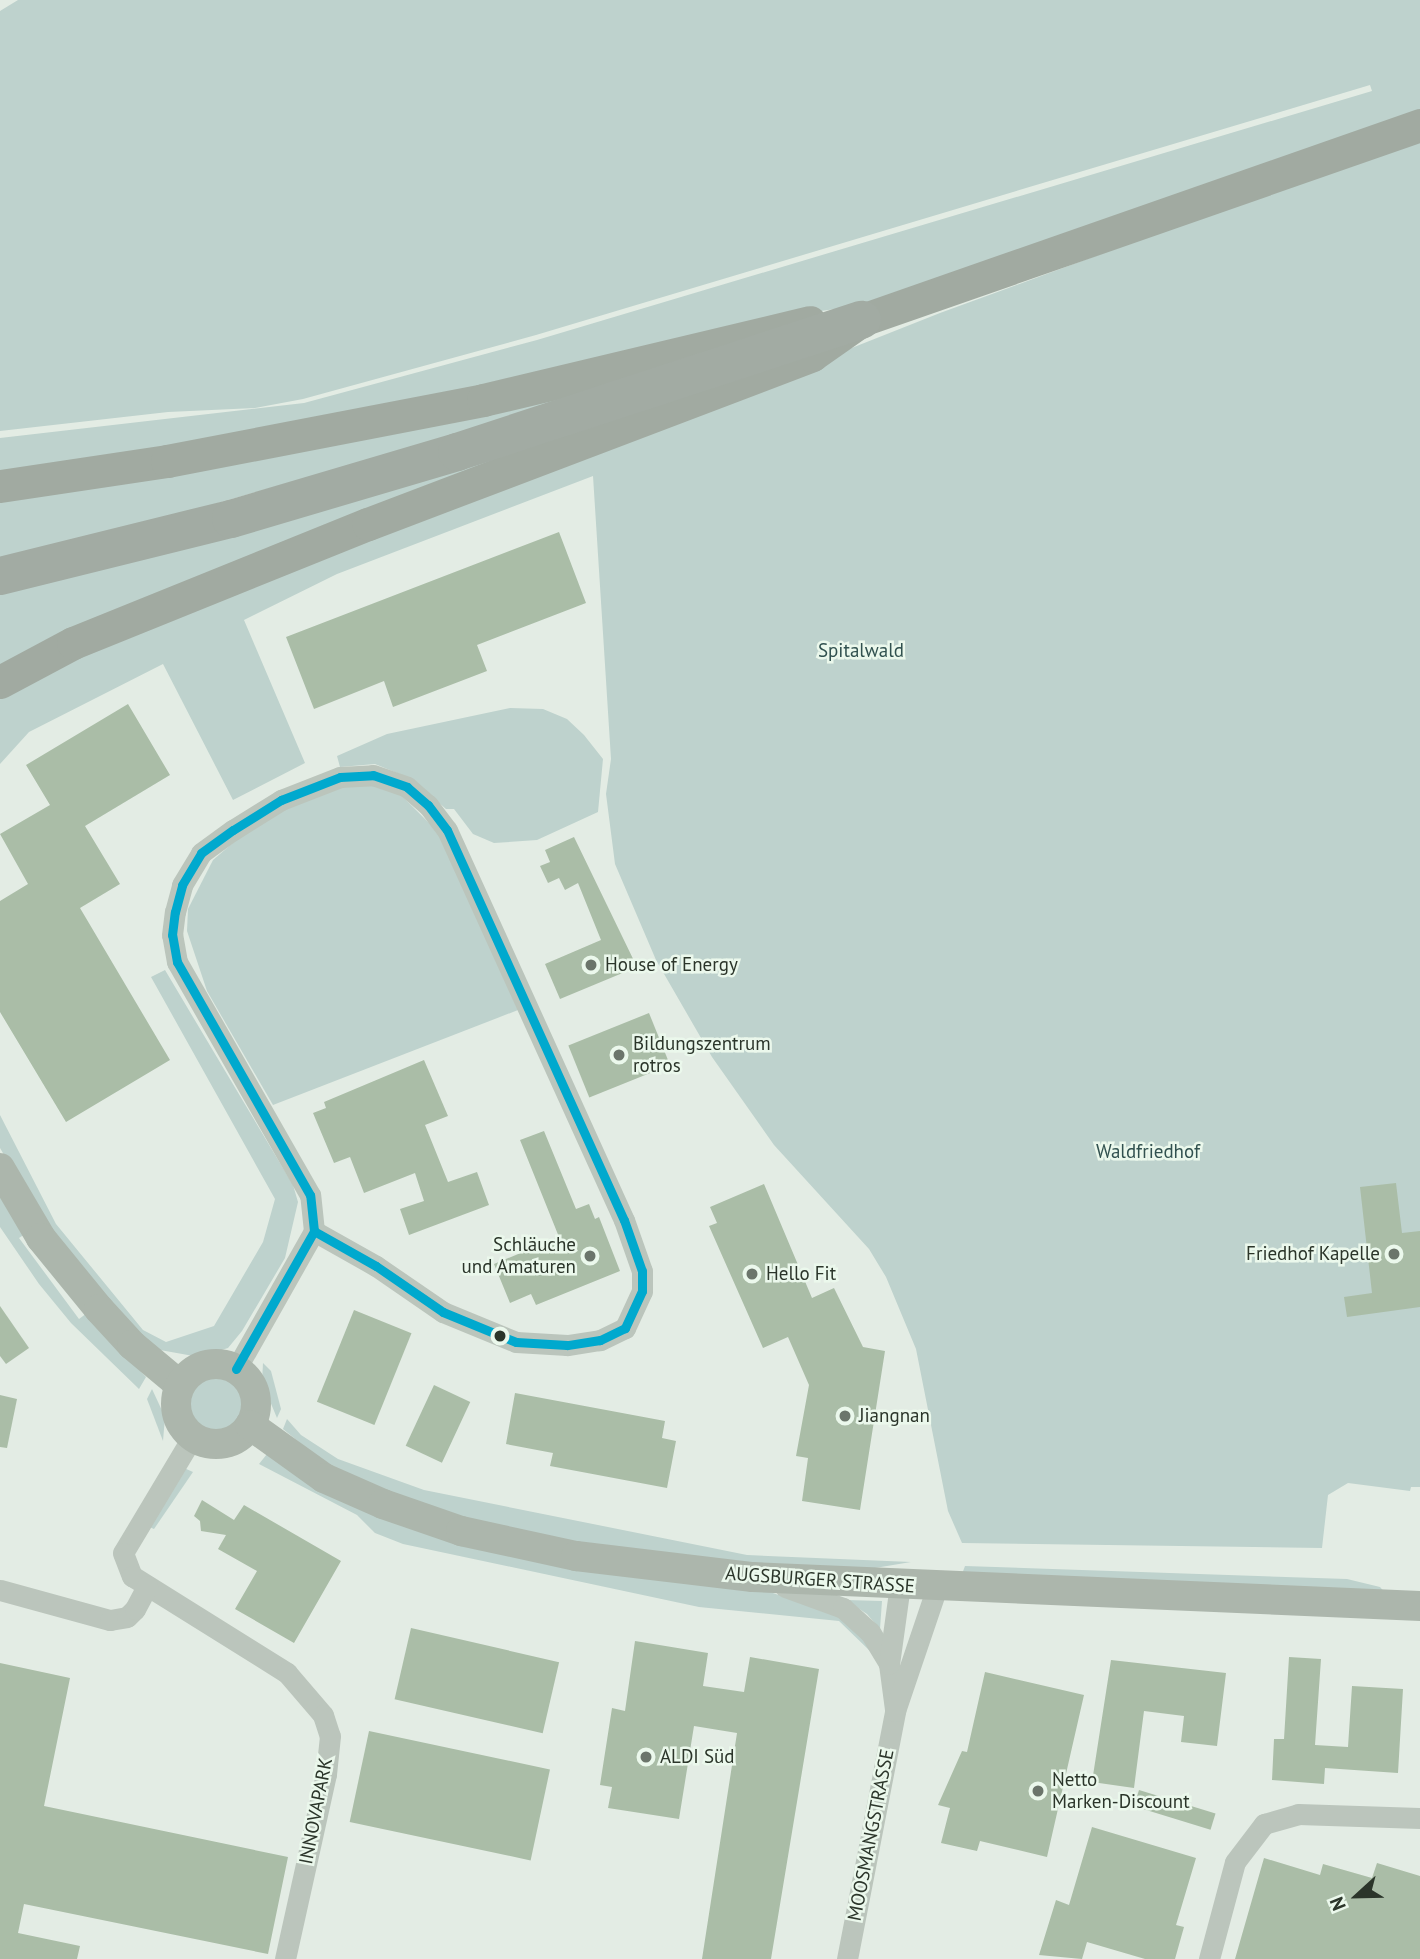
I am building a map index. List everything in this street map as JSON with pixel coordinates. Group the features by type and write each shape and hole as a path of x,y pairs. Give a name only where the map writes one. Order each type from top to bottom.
{"highway":[{"path":"0,576 231,519 457,452 862,320"}],"main road":[{"path":"0,682 73,643 355,529 812,355 862,320 1420,125"},
{"path":"0,486 167,461 456,406 803,322 862,320"},
{"path":"0,1168 41,1238 99,1309 132,1345 180,1385"},
{"path":"205,1365 236,1369 255,1394 250,1424 239,1437 224,1443 193,1436 177,1413 180,1385 205,1365"},
{"name":"AUGSBURGER STRASSE","path":"250,1424 324,1478 461,1531 576,1556 753,1577 1420,1606"}],"street":[{"path":"236,1369 314,1231 310,1195 177,962 172,935 175,912 182,885 201,853 233,830 281,800 340,776 373,775 407,788 428,805 447,830 620,1209 636,1252 642,1291 625,1328 600,1340 567,1345 516,1342 443,1312 376,1266 314,1231"},
{"name":"INNOVAPARK","path":"193,1436 123,1553 132,1576 287,1673 323,1715 330,1735 326,1774 285,1959"},
{"name":"MOOSMANGSTRASSE","path":"753,1577 843,1608 870,1632 889,1664"},
{"name":"MOOSMANGSTRASSE","path":"895,1711 889,1664 900,1585"},
{"path":"0,1590 110,1620 127,1617 135,1609 147,1586"},
{"name":"MOOSMANGSTRASSE","path":"847,1959 895,1711 937,1587"},
{"path":"1209,1959 1235,1862 1264,1824 1298,1814 1420,1818"}],"green space":[{"path":"18,0 1420,0 1420,114 856,306 800,314 657,352 0,479 0,438 304,403 537,340 1372,91 1370,85 536,335 303,399 255,408 168,412 0,431 0,11"},
{"path":"1420,137 1420,1487 1411,1487 1410,1491 1348,1483 1328,1495 1322,1548 962,1543 948,1511 916,1349 886,1277 869,1249 774,1145 712,1057 656,960 615,864 606,794 611,759 593,476 337,574 244,620 305,763 233,800 163,664 29,732 0,764 0,694 15,680 940,313"},
{"path":"738,353 0,566 0,492"},
{"path":"567,429 0,673 0,591"},
{"path":"510,708 543,709 567,719 584,735 603,759 598,812 537,840 494,843 473,834 454,809 446,809 412,779 375,764 340,767 337,756 387,734"},
{"path":"373,784 401,795 439,833 518,1010 273,1105 207,991 187,931 188,909 213,860 241,836 290,806 344,786"},
{"path":"165,970 293,1185 298,1202 285,1258 242,1331 228,1348 199,1357 160,1350 137,1336 49,1232 0,1148 0,1115 56,1224 143,1330 166,1342 214,1326 263,1242 275,1199 151,977"},
{"path":"0,1189 25,1234 19,1238 79,1319 87,1313 146,1377 139,1389 71,1323 39,1284 0,1227"},
{"path":"263,1363 271,1371 281,1409 277,1418 262,1382"},
{"path":"217,1374 228,1376 241,1387 246,1403 244,1414 233,1427 217,1432 206,1430 193,1419 188,1403 190,1392 201,1379"},
{"path":"152,1389 165,1417 163,1441 147,1399"},
{"path":"287,1419 301,1435 338,1459 424,1490 747,1555 911,1562 863,1570 751,1565 577,1543 464,1522 332,1469 283,1429"},
{"path":"267,1454 319,1487 753,1586 842,1617 863,1635 870,1651 839,1621 699,1607 403,1544 375,1533 357,1515 259,1464"},
{"path":"184,1468 193,1472 154,1529 147,1526"},
{"path":"965,1566 1347,1579 1380,1587 1387,1595 962,1574"},
{"path":"846,1600 882,1601 880,1629 867,1614"}],"building":[{"path":"559,532 586,603 477,645 487,671 393,707 384,681 314,709 286,637"},
{"path":"128,704 170,775 85,826 120,884 80,908 170,1060 66,1122 0,1012 0,901 28,884 0,834 50,805 26,765"},
{"path":"574,837 637,967 560,999 545,964 601,940 578,883 565,890 559,878 548,883 540,866 550,862 545,850"},
{"name":"Bildungszentrum rotros","path":"649,1013 670,1065 589,1098 568,1046"},
{"path":"424,1060 448,1116 425,1125 448,1182 477,1172 489,1205 409,1235 400,1209 424,1201 415,1173 364,1193 350,1157 334,1163 313,1113 326,1108 324,1102"},
{"path":"544,1131 576,1209 589,1204 595,1219 599,1217 620,1271 536,1305 531,1294 510,1303 494,1264 559,1237 520,1140"},
{"name":"Friedhof Kapelle","path":"1396,1183 1402,1233 1420,1231 1420,1307 1347,1317 1344,1297 1372,1293 1360,1187"},
{"path":"764,1184 812,1298 834,1288 863,1347 885,1351 860,1510 802,1501 808,1458 796,1456 809,1385 788,1337 763,1348 709,1226 717,1223 710,1207"},
{"path":"0,1306 29,1348 6,1364 0,1356"},
{"path":"354,1310 411,1333 374,1425 317,1402"},
{"path":"434,1385 470,1402 442,1463 406,1446"},
{"path":"515,1393 665,1421 662,1438 676,1441 667,1488 550,1466 553,1453 506,1444"},
{"path":"0,1395 17,1399 7,1448 0,1447"},
{"path":"202,1500 234,1520 244,1505 341,1561 294,1643 235,1609 257,1571 218,1549 226,1535 201,1531 200,1521 194,1516"},
{"path":"411,1628 559,1662 543,1733 395,1699"},
{"path":"635,1641 708,1653 703,1686 744,1692 750,1657 819,1669 771,1959 702,1959 737,1733 694,1726 679,1819 608,1808 612,1787 600,1785 612,1708 625,1711"},
{"path":"1289,1657 1321,1659 1315,1745 1348,1747 1352,1686 1403,1689 1398,1773 1325,1768 1324,1784 1272,1780 1274,1739 1284,1739"},
{"path":"1111,1660 1226,1673 1217,1746 1181,1742 1184,1716 1144,1711 1134,1788 1092,1782"},
{"path":"0,1663 70,1678 44,1806 288,1857 268,1954 24,1904 18,1933 80,1946 77,1959 0,1959"},
{"path":"985,1672 1084,1695 1047,1857 980,1841 977,1851 941,1843 950,1808 938,1805 962,1751 967,1752"},
{"path":"369,1731 550,1769 531,1860 350,1822"},
{"path":"1139,1790 1216,1813 1211,1830 1134,1806"},
{"path":"1092,1827 1196,1858 1176,1925 1184,1927 1175,1959 1145,1959 1087,1942 1082,1959 1039,1955 1056,1900 1069,1905"},
{"path":"1264,1858 1320,1875 1323,1864 1372,1878 1377,1863 1420,1876 1420,1959 1235,1959"}],"transit line":[{"path":"236,1369 314,1231 310,1195 177,962 172,935 175,912 182,885 201,853 233,830 281,800 340,777 373,775 407,787 428,805 447,830 624,1220 642,1271 642,1291 625,1328 600,1340 567,1345 516,1342 443,1312 376,1266 314,1231"}],"place":[{"name":"House of Energy","path":"591,965"},
{"name":"Bildungszentrum rotros","path":"619,1055"},
{"name":"Friedhof Kapelle","path":"1394,1254"},
{"name":"Schläuche und Amaturen","path":"590,1256"},
{"name":"Hello Fit","path":"752,1274"},
{"name":"Jiangnan","path":"845,1416"},
{"name":"ALDI Süd","path":"646,1757"},
{"name":"Netto Marken-Discount","path":"1038,1791"}],"park label":[{"name":"Spitalwald","path":"861,651"},
{"name":"Waldfriedhof","path":"1148,1152"}]}
